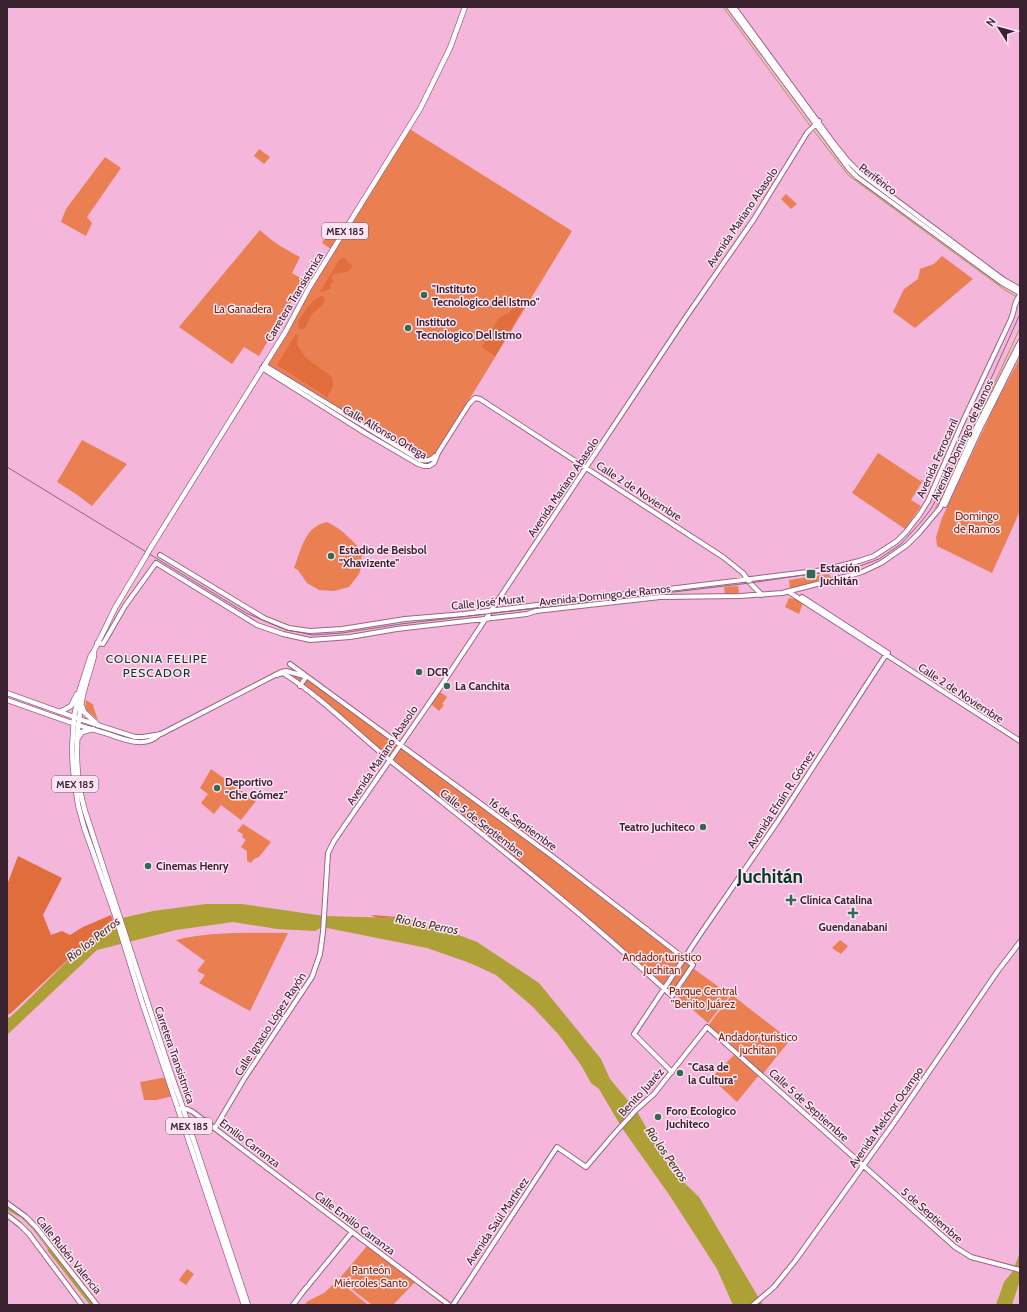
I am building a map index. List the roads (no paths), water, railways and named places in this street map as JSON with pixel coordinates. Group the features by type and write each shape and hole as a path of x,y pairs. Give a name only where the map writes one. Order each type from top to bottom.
{"main road":[{"name":"Carretera Transistmica","path":"98,643 119,601 150,549 286,331 309,288 420,109 450,48 465,7"},
{"name":"MEX 185","path":"75,738 80,689 91,655 98,643"},
{"name":"MEX 185","path":"77,718 82,705 94,651"},
{"path":"60,712 71,706 80,689"},
{"path":"7,693 77,718"},
{"path":"7,700 76,724"},
{"path":"82,705 84,712 98,725"},
{"path":"59,719 70,726 75,738 82,732 93,729"},
{"name":"Carretera Transistmica","path":"75,738 73,769 78,805 84,827 117,914 152,1024 170,1072 219,1233 244,1305"},
{"name":"Carretera Transistmica","path":"181,1109 248,1305"}],"street":[{"name":"Periférico","path":"730,7 815,125 857,177 1002,283 1020,294"},
{"name":"Periférico","path":"734,7 815,125 860,174 1004,280 1020,289"},
{"name":"Avenida Mariano Abasolo","path":"328,853 334,841 587,468 815,125"},
{"name":"Avenida Ferrocarril","path":"859,561 886,549 897,541 920,514 928,501 963,421 1014,314 1015,302 1020,294"},
{"name":"Avenida Domingo de Ramos","path":"98,643 103,644 125,606 155,563 158,563 257,625 283,634 310,640 350,637 397,629 527,614 536,611 660,597 733,597 782,593 857,574 881,563 895,554 919,533 944,504 970,445 1020,342"},
{"name":"Avenida Domingo de Ramos","path":"1008,368 1020,349"},
{"name":"Calle Alfonso Ortega","path":"263,366 420,460 426,461 433,459 438,453 469,404 475,398"},
{"name":"Calle 2 de Noviembre","path":"475,398 490,404 723,558 743,573 762,595"},
{"name":"Calle José Murat","path":"160,555 264,618 280,626 310,631 342,629 405,619 464,614 748,580 824,570 859,561"},
{"path":"799,596 800,589"},
{"name":"Calle 2 de Noviembre","path":"791,591 1020,742"},
{"name":"Avenida Efraín R. Gómez","path":"672,1072 634,1034 663,988 778,821 887,654"},
{"name":"16 de Septiembre","path":"290,664 594,888 685,958 693,965 672,996"},
{"path":"77,718 135,737 143,737 161,734 281,672 285,671 306,676 300,686"},
{"name":"Calle 5 de Septiembre","path":"276,675 283,673 315,697 389,760 534,876 672,996"},
{"path":"76,724 124,740 138,742 146,742 156,739 161,734"},
{"name":"Calle Ignacio López Rayón","path":"215,1128 244,1079 312,977 320,954 328,853"},
{"name":"Avenida Melchor Ocampo","path":"753,1305 762,1299 787,1272 1020,942"},
{"name":"Calle 5 de Septiembre","path":"707,1027 863,1166"},
{"name":"Benito Juaréz","path":"557,1147 586,1167 636,1110 654,1094 707,1027"},
{"name":"Emilio Carranza","path":"181,1109 187,1108 193,1112 289,1184"},
{"name":"Avenida Saúl Martínez","path":"453,1305 557,1147"},
{"name":"5 de Septiembre","path":"863,1166 955,1247 971,1257 1020,1270"},
{"name":"Calle Emilio Carranza","path":"289,1184 449,1305"},
{"name":"Calle Rubén Valencia","path":"7,1202 36,1227 97,1305"},
{"path":"7,1215 29,1234 82,1305"},
{"path":"293,1305 352,1232"}],"waterway":[{"path":"723,7 811,127"},
{"path":"814,131 848,175 1005,290 1017,297"},
{"path":"935,508 1020,328"},
{"path":"921,480 931,487"},
{"path":"7,1208 19,1215"},
{"path":"19,1215 34,1230 49,1250"},
{"path":"49,1250 92,1305"}],"railway":[{"path":"7,467 246,613 286,630 312,635 342,633 401,624 750,583 857,567 879,559 901,544 931,509 941,490 1020,314"}],"place":[{"name":"\"Instituto Tecnologico del Istmo\"","path":"424,295"},
{"name":"Instituto Tecnologico Del Istmo","path":"408,328"},
{"name":"Estadio de Beisbol \"Xhavizente\"","path":"331,556"},
{"name":"Estación Juchitán","path":"811,574"},
{"name":"DCR","path":"419,672"},
{"name":"La Canchita","path":"447,686"},
{"name":"Deportivo \"Che Gómez\"","path":"217,788"},
{"name":"Teatro Juchiteco","path":"703,827"},
{"name":"Cinemas Henry","path":"148,866"},
{"name":"Clínica Catalina","path":"791,900"},
{"name":"Guendanabani","path":"853,913"},
{"name":"\"Casa de la Cultura\"","path":"680,1073"},
{"name":"Foro Ecologico Juchiteco","path":"658,1117"}],"district":[{"name":"COLONIA FELIPE PESCADOR","path":"157,665"},
{"name":"Juchitán","path":"770,876"}],"park label":[{"name":"La Ganadera","path":"243,309"},
{"name":"Domingo de Ramos","path":"977,522"},
{"name":"Andador turistico Juchitan","path":"662,963"},
{"name":"Parque Central \"Benito Juárez","path":"703,997"},
{"name":"Andador turistico juchitan","path":"758,1043"},
{"name":"Panteón Miércoles Santo","path":"371,1276"}],"water label":[{"name":"Rio los Perros","path":"427,924"},
{"name":"Rio los Perros","path":"93,939"},
{"name":"Rio los Perros","path":"667,1154"}]}
